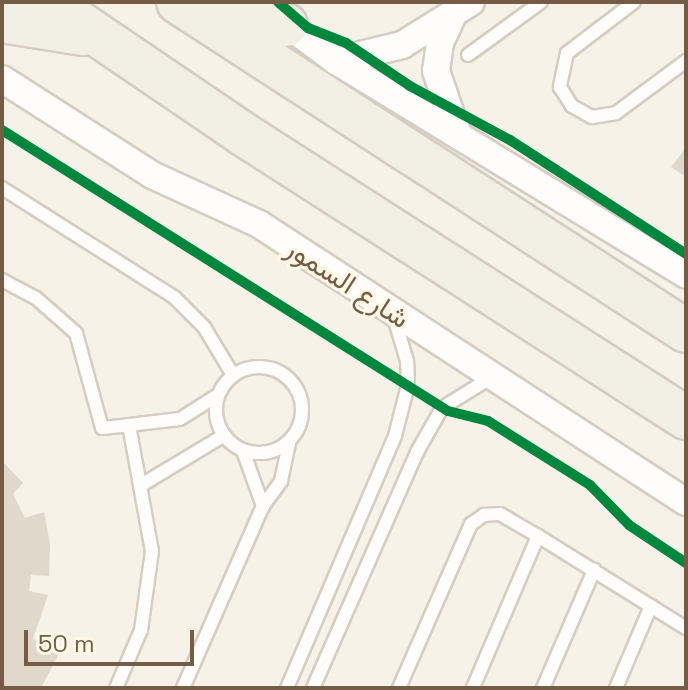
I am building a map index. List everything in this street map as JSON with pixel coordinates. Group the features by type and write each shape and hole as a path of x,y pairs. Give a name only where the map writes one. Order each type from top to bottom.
{"main road":[{"path":"49,2 243,134 686,418"},
{"path":"178,2 686,331"},
{"path":"202,2 273,13"},
{"path":"2,21 65,29 119,47"}],"street":[{"path":"336,61 402,45 461,10"},
{"path":"458,135 436,71 440,43 461,10"},
{"path":"273,13 336,61 686,275"},
{"name":"شارع السمور","path":"2,79 152,175 259,224 686,502"}],"lane":[{"path":"468,55 541,2"},
{"path":"634,2 567,53 560,87 572,106 592,117 616,113 686,61"},
{"path":"2,188 174,297 204,327 233,375"},
{"path":"2,280 36,298 76,333 102,428 180,419 218,395 233,375 257,366 282,373 299,393 302,419 289,442 281,481 263,506 183,688"},
{"path":"287,688 395,436 408,385 407,361 392,311"},
{"path":"313,688 417,452 442,408 492,377"},
{"path":"218,395 215,412 223,436 243,451 266,453 289,442"},
{"path":"116,688 148,598 152,551 143,484 129,425"},
{"path":"143,484 223,436"},
{"path":"243,451 263,506"},
{"path":"399,688 471,524 484,515 500,514 686,628"},
{"path":"473,688 538,536"},
{"path":"543,688 594,570"},
{"path":"616,688 651,606"}],"building":[{"path":"686,148 686,177 671,167"},
{"path":"2,461 23,483 13,494 25,518 44,512 50,544 49,576 31,575 29,591 48,595 33,639 60,652 41,688 2,688"}],"cycle path":[{"path":"278,2 308,28 346,43 410,86 510,140 686,254"},
{"path":"2,130 448,411 488,421 590,485 629,525 686,563"}]}
